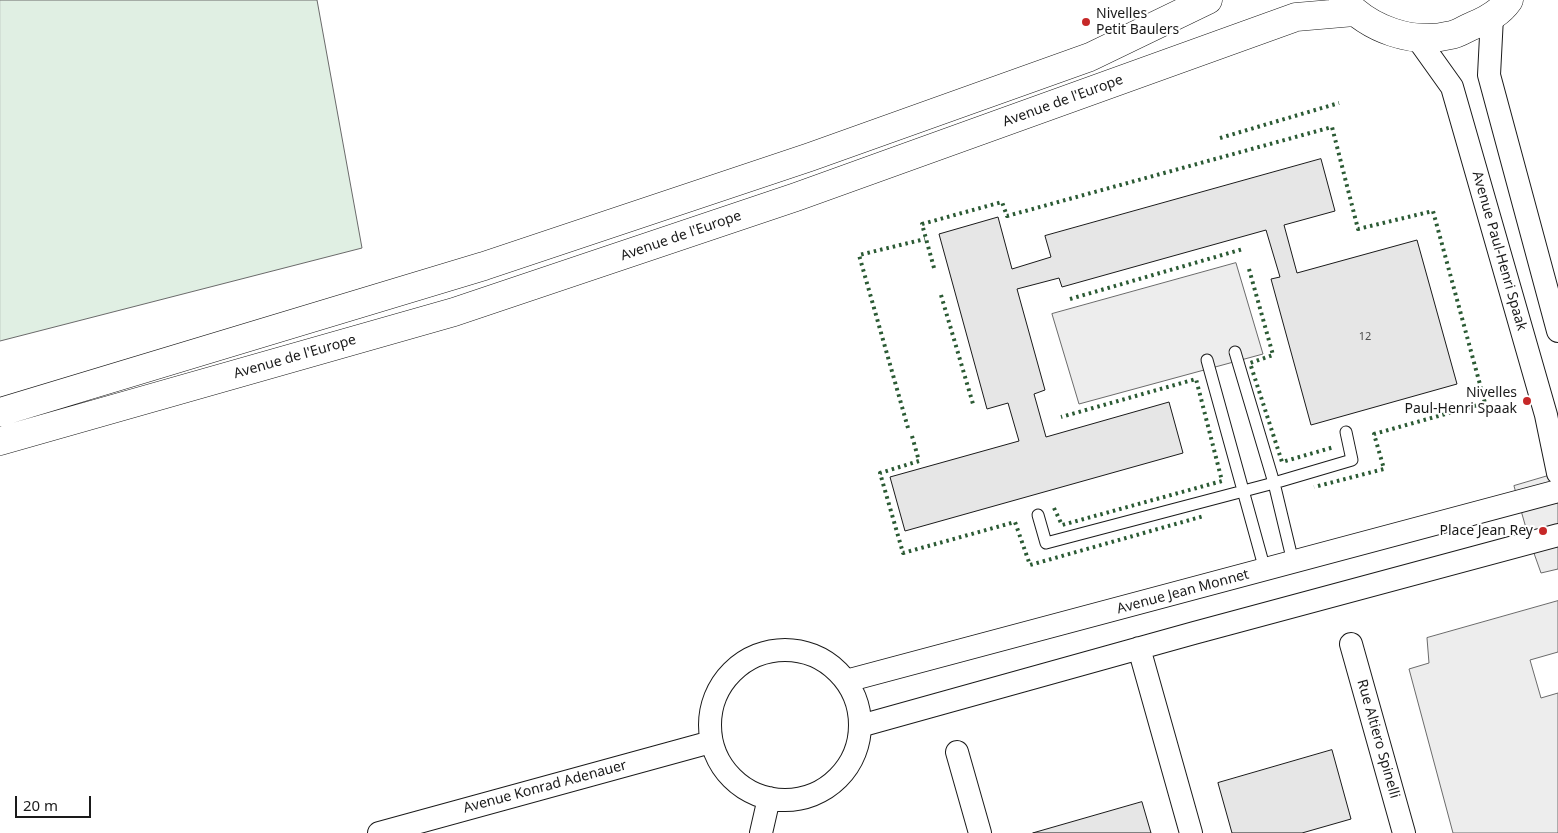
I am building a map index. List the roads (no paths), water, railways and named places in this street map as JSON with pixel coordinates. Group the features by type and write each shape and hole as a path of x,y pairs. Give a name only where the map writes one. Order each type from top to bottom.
{"main road":[{"path":"0,412 484,266 810,157 1090,57 1208,0"},
{"path":"1349,6 1384,30 1417,38 1451,35 1500,9"},
{"name":"Avenue de l'Europe","path":"0,441 454,312 796,197 1296,17 1349,6"}],"street":[{"path":"1500,9 1490,75 1558,331"},
{"name":"Avenue Paul-Henri Spaak","path":"1417,38 1452,87 1546,415 1558,473"},
{"name":"Avenue Jean Monnet","path":"846,681 1558,491"},
{"path":"860,726 1139,648 1558,535"},
{"name":"Rue Altiero Spinelli","path":"1351,644 1404,833"},
{"path":"1139,648 1190,833"},
{"path":"779,649 805,652 828,663 846,681 857,702 860,726 856,750 844,771 827,788 805,798 780,800 756,795 736,782 720,764 711,742 710,716 717,691 732,670 754,656 779,649"},
{"name":"Avenue Konrad Adenauer","path":"379,833 711,742"},
{"path":"958,752 980,833"},
{"path":"761,833 769,798"}],"lane":[{"path":"1235,352 1274,483 1293,562"},
{"path":"1207,360 1265,570"},
{"path":"1038,515 1046,543 1274,483 1352,460 1346,432"}],"place":[{"name":"Nivelles Petit Baulers","path":"1086,22"},
{"name":"Nivelles Paul-Henri Spaak","path":"1527,401"},
{"name":"Place Jean Rey","path":"1543,531"}]}
